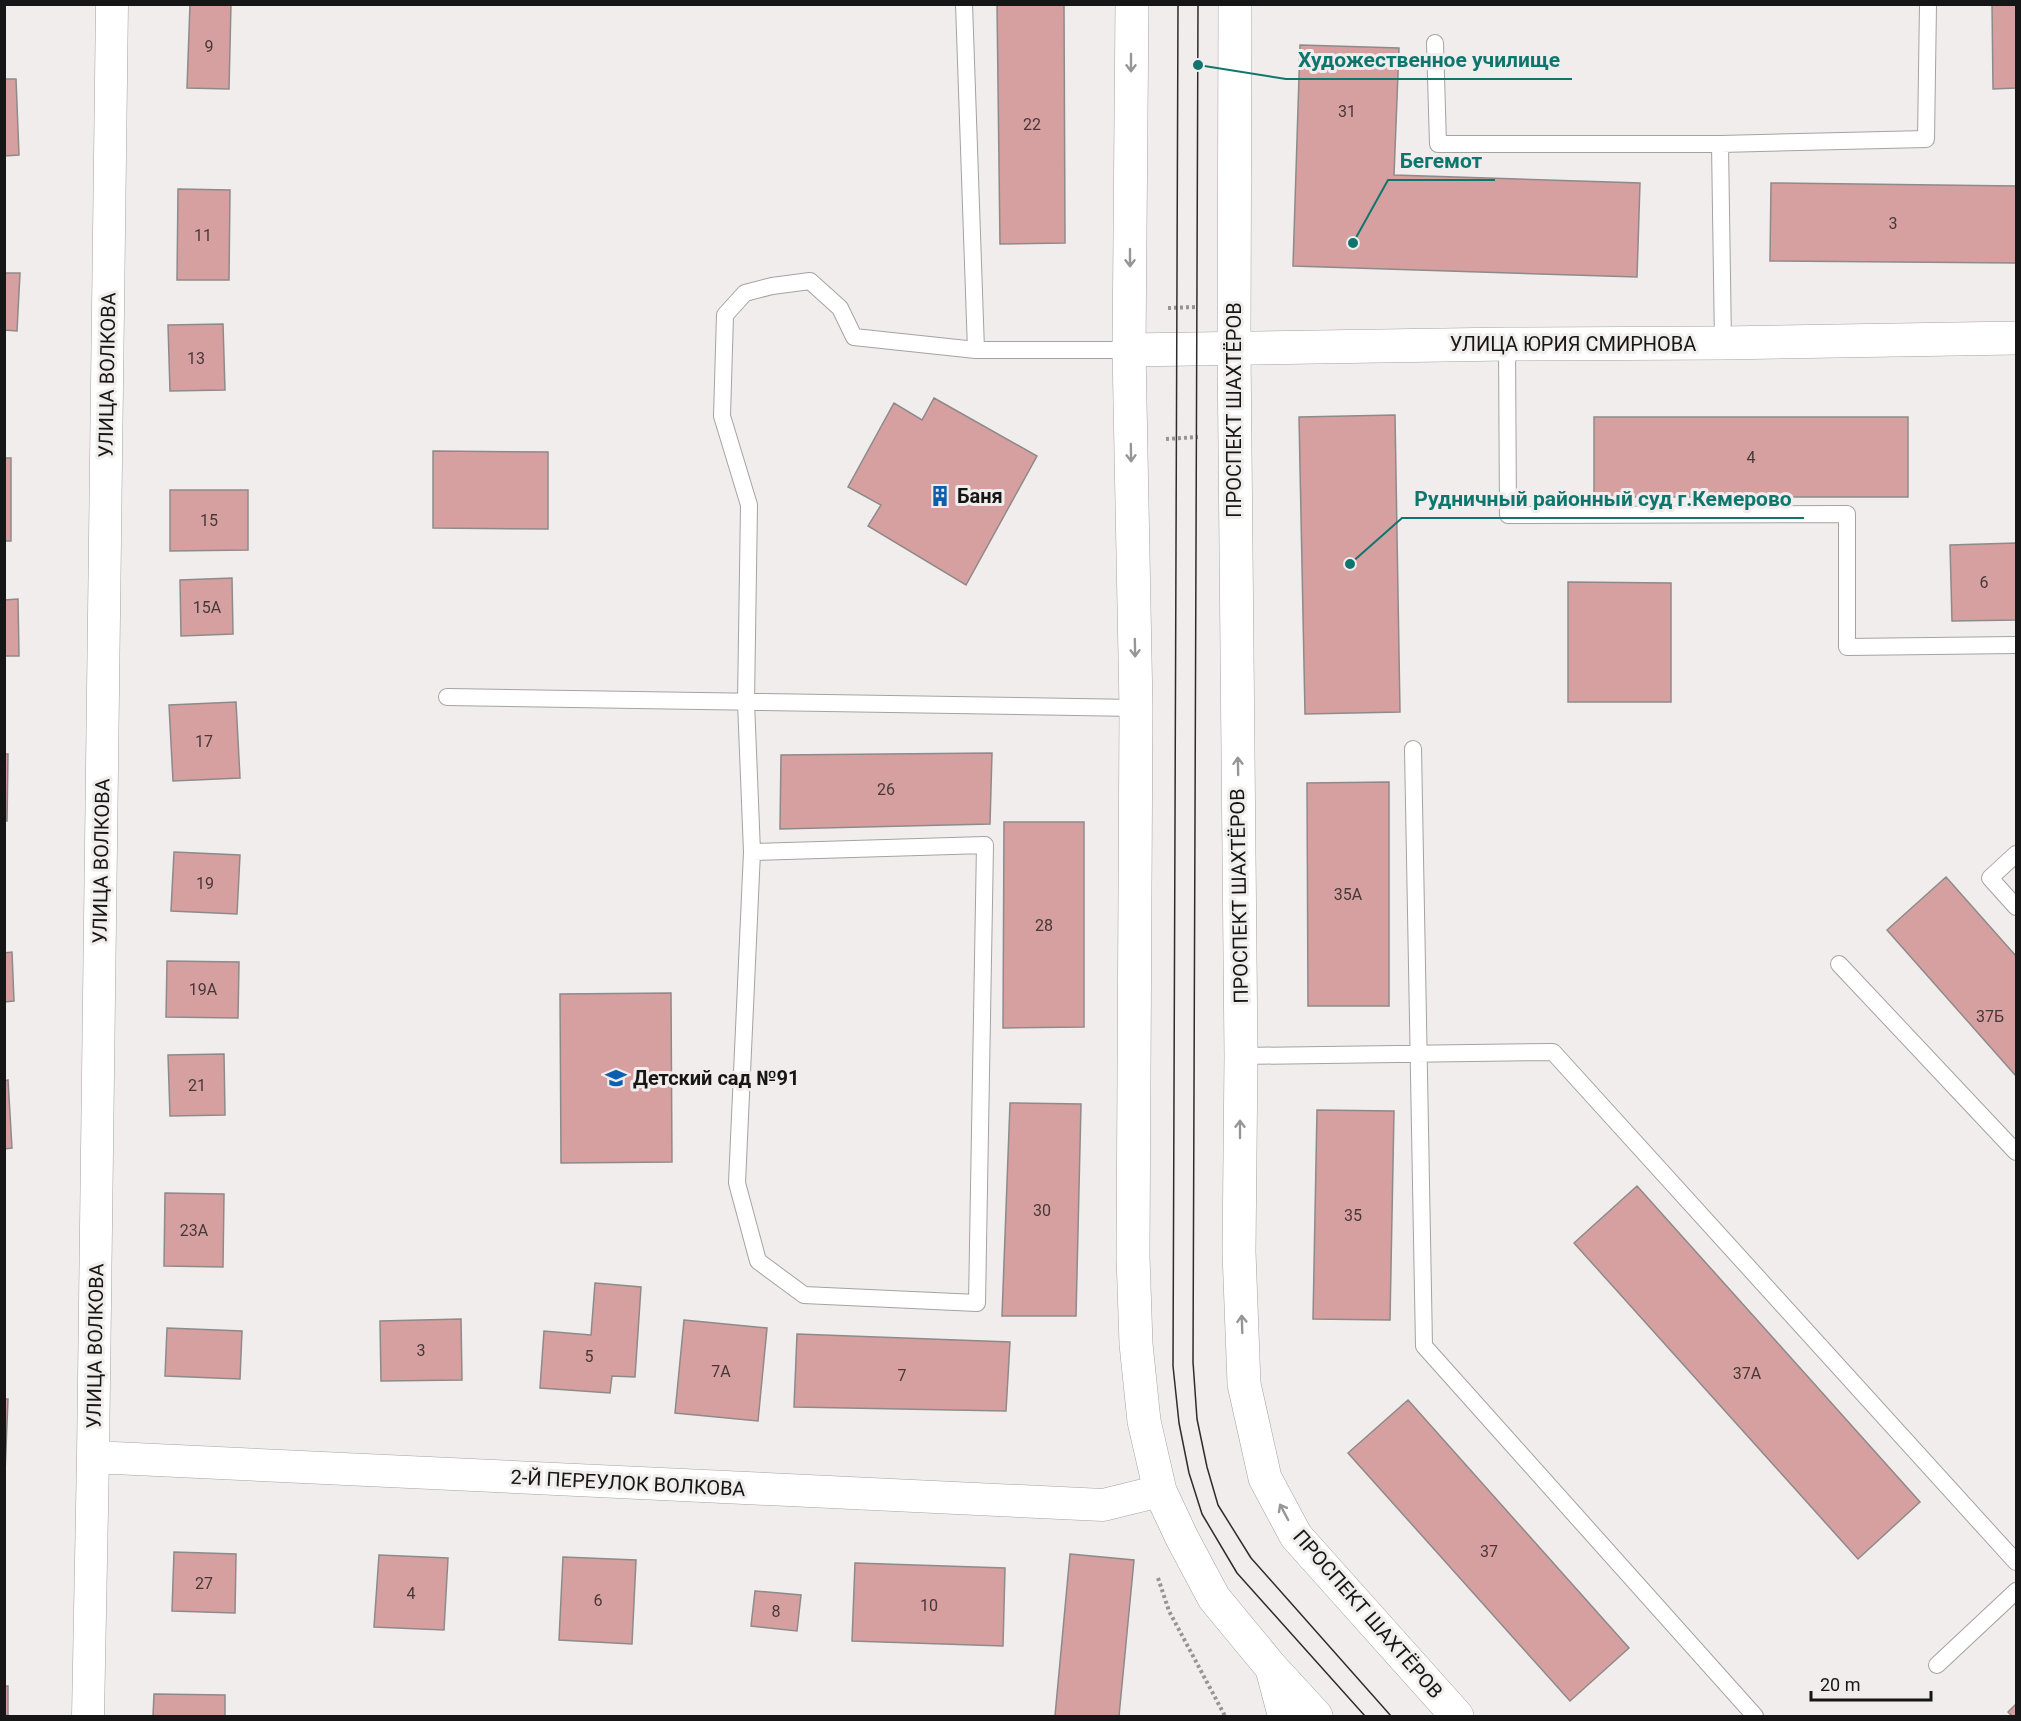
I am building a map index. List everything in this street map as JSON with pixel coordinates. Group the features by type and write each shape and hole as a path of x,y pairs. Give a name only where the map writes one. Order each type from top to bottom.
{"main road":[{"path":"1132,4 1130,350 1136,708 1133,1256 1136,1344 1144,1421 1160,1491 1214,1598 1271,1667 1316,1716"},
{"name":"ПРОСПЕКТ ШАХТЁРОВ","path":"1235,4 1234,347 1241,1056 1239,1252 1244,1384 1265,1478 1296,1536 1457,1716"},
{"name":"УЛИЦА ЮРИЯ СМИРНОВА","path":"1130,350 2016,338"}],"street":[{"name":"УЛИЦА ВОЛКОВА","path":"88,1716 112,4"},
{"name":"2-Й ПЕРЕУЛОК ВОЛКОВА","path":"93,1457 1103,1505 1160,1491"},
{"path":"1271,1667 1284,1716"}],"lane":[{"path":"964,4 976,350"},
{"path":"1435,43 1438,144 1720,144 1926,139 1928,4"},
{"path":"1720,144 1723,343"},
{"path":"752,852 985,846 977,1303 804,1295 758,1261 737,1183 752,852 746,702 749,505 722,416 725,315 745,293 772,286 810,281 840,308 854,337 976,350 1130,350"},
{"path":"1507,344 1508,515 1847,514 1847,647 2016,645"},
{"path":"447,697 1136,708"},
{"path":"1413,750 1424,1346 1755,1716"},
{"path":"2016,854 1990,878 2016,907"},
{"path":"1839,964 2016,1152"},
{"path":"1241,1056 1553,1052 2016,1562"},
{"path":"1937,1665 2016,1591"}],"building":[{"path":"190,4 231,4 229,89 187,88"},
{"path":"997,4 1064,4 1065,243 1000,244"},
{"path":"1992,4 2016,4 2016,88 1993,89"},
{"path":"1300,45 1399,48 1394,175 1640,183 1637,277 1293,266"},
{"path":"4,79 16,79 19,155 4,156"},
{"path":"1771,183 2016,186 2016,263 1770,261"},
{"path":"178,189 230,190 229,280 177,280"},
{"path":"4,273 20,273 17,331 4,330"},
{"path":"223,324 225,390 170,391 168,325"},
{"name":"Баня","path":"934,398 1037,456 966,585 868,526 881,505 848,487 894,403 922,420"},
{"path":"1395,415 1400,712 1305,714 1299,417"},
{"path":"1594,417 1908,417 1908,497 1594,497"},
{"path":"433,451 548,452 548,529 433,528"},
{"path":"4,458 11,458 11,541 4,541"},
{"path":"170,490 248,490 248,550 170,551"},
{"path":"2016,543 2016,620 1952,621 1950,545"},
{"path":"232,578 233,634 181,636 180,580"},
{"path":"1568,582 1671,583 1671,702 1568,702"},
{"path":"18,599 19,656 4,656 4,600"},
{"path":"236,702 240,778 173,781 169,705"},
{"path":"992,753 990,824 780,829 781,755"},
{"path":"4,754 8,754 7,821 4,821"},
{"path":"1389,782 1389,1006 1308,1006 1307,783"},
{"path":"1004,822 1084,822 1084,1027 1003,1028"},
{"path":"174,852 240,855 237,914 171,911"},
{"path":"1946,877 2016,956 2016,1076 1887,930"},
{"path":"12,952 14,1001 4,1002 4,953"},
{"path":"167,961 239,962 238,1018 166,1017"},
{"name":"Детский сад №91","path":"671,993 672,1162 561,1163 560,994"},
{"path":"224,1054 225,1115 170,1116 168,1055"},
{"path":"8,1080 12,1148 4,1149 4,1081"},
{"path":"1010,1103 1081,1104 1076,1316 1002,1316"},
{"path":"1317,1110 1394,1111 1390,1320 1313,1319"},
{"path":"1637,1186 1920,1502 1858,1559 1574,1243"},
{"path":"165,1193 224,1194 223,1267 164,1266"},
{"path":"595,1283 641,1287 635,1377 612,1376 610,1393 540,1388 544,1331 591,1335"},
{"path":"461,1319 462,1380 381,1381 380,1321"},
{"path":"684,1320 767,1328 758,1421 675,1413"},
{"path":"167,1328 242,1331 240,1379 165,1376"},
{"path":"797,1334 1010,1342 1006,1411 794,1407"},
{"path":"4,1399 8,1399 5,1473 4,1473"},
{"path":"1408,1400 1629,1648 1570,1701 1348,1453"},
{"path":"174,1552 236,1554 235,1613 172,1611"},
{"path":"1070,1554 1134,1560 1119,1716 1055,1716"},
{"path":"379,1555 448,1558 444,1630 374,1627"},
{"path":"563,1557 636,1560 632,1644 559,1640"},
{"path":"855,1563 1005,1568 1003,1646 852,1641"},
{"path":"755,1591 801,1595 797,1631 751,1626"},
{"path":"4,1686 8,1686 8,1716 4,1716"},
{"path":"154,1694 225,1695 225,1716 153,1716"},
{"path":"2016,1704 2016,1716 2012,1716 2008,1712"}],"tram line":[{"path":"1178,4 1173,1366 1179,1423 1189,1473 1202,1514 1237,1573 1365,1716"},
{"path":"1198,4 1193,1362 1197,1419 1218,1505 1251,1558 1391,1716"}],"place":[{"name":"Художественное училище","path":"1198,65"},
{"name":"Бегемот","path":"1353,243"},
{"name":"Баня","path":"940,496"},
{"name":"Рудничный районный суд г.Кемерово","path":"1350,564"},
{"name":"Детский сад №91","path":"616,1078"}]}
